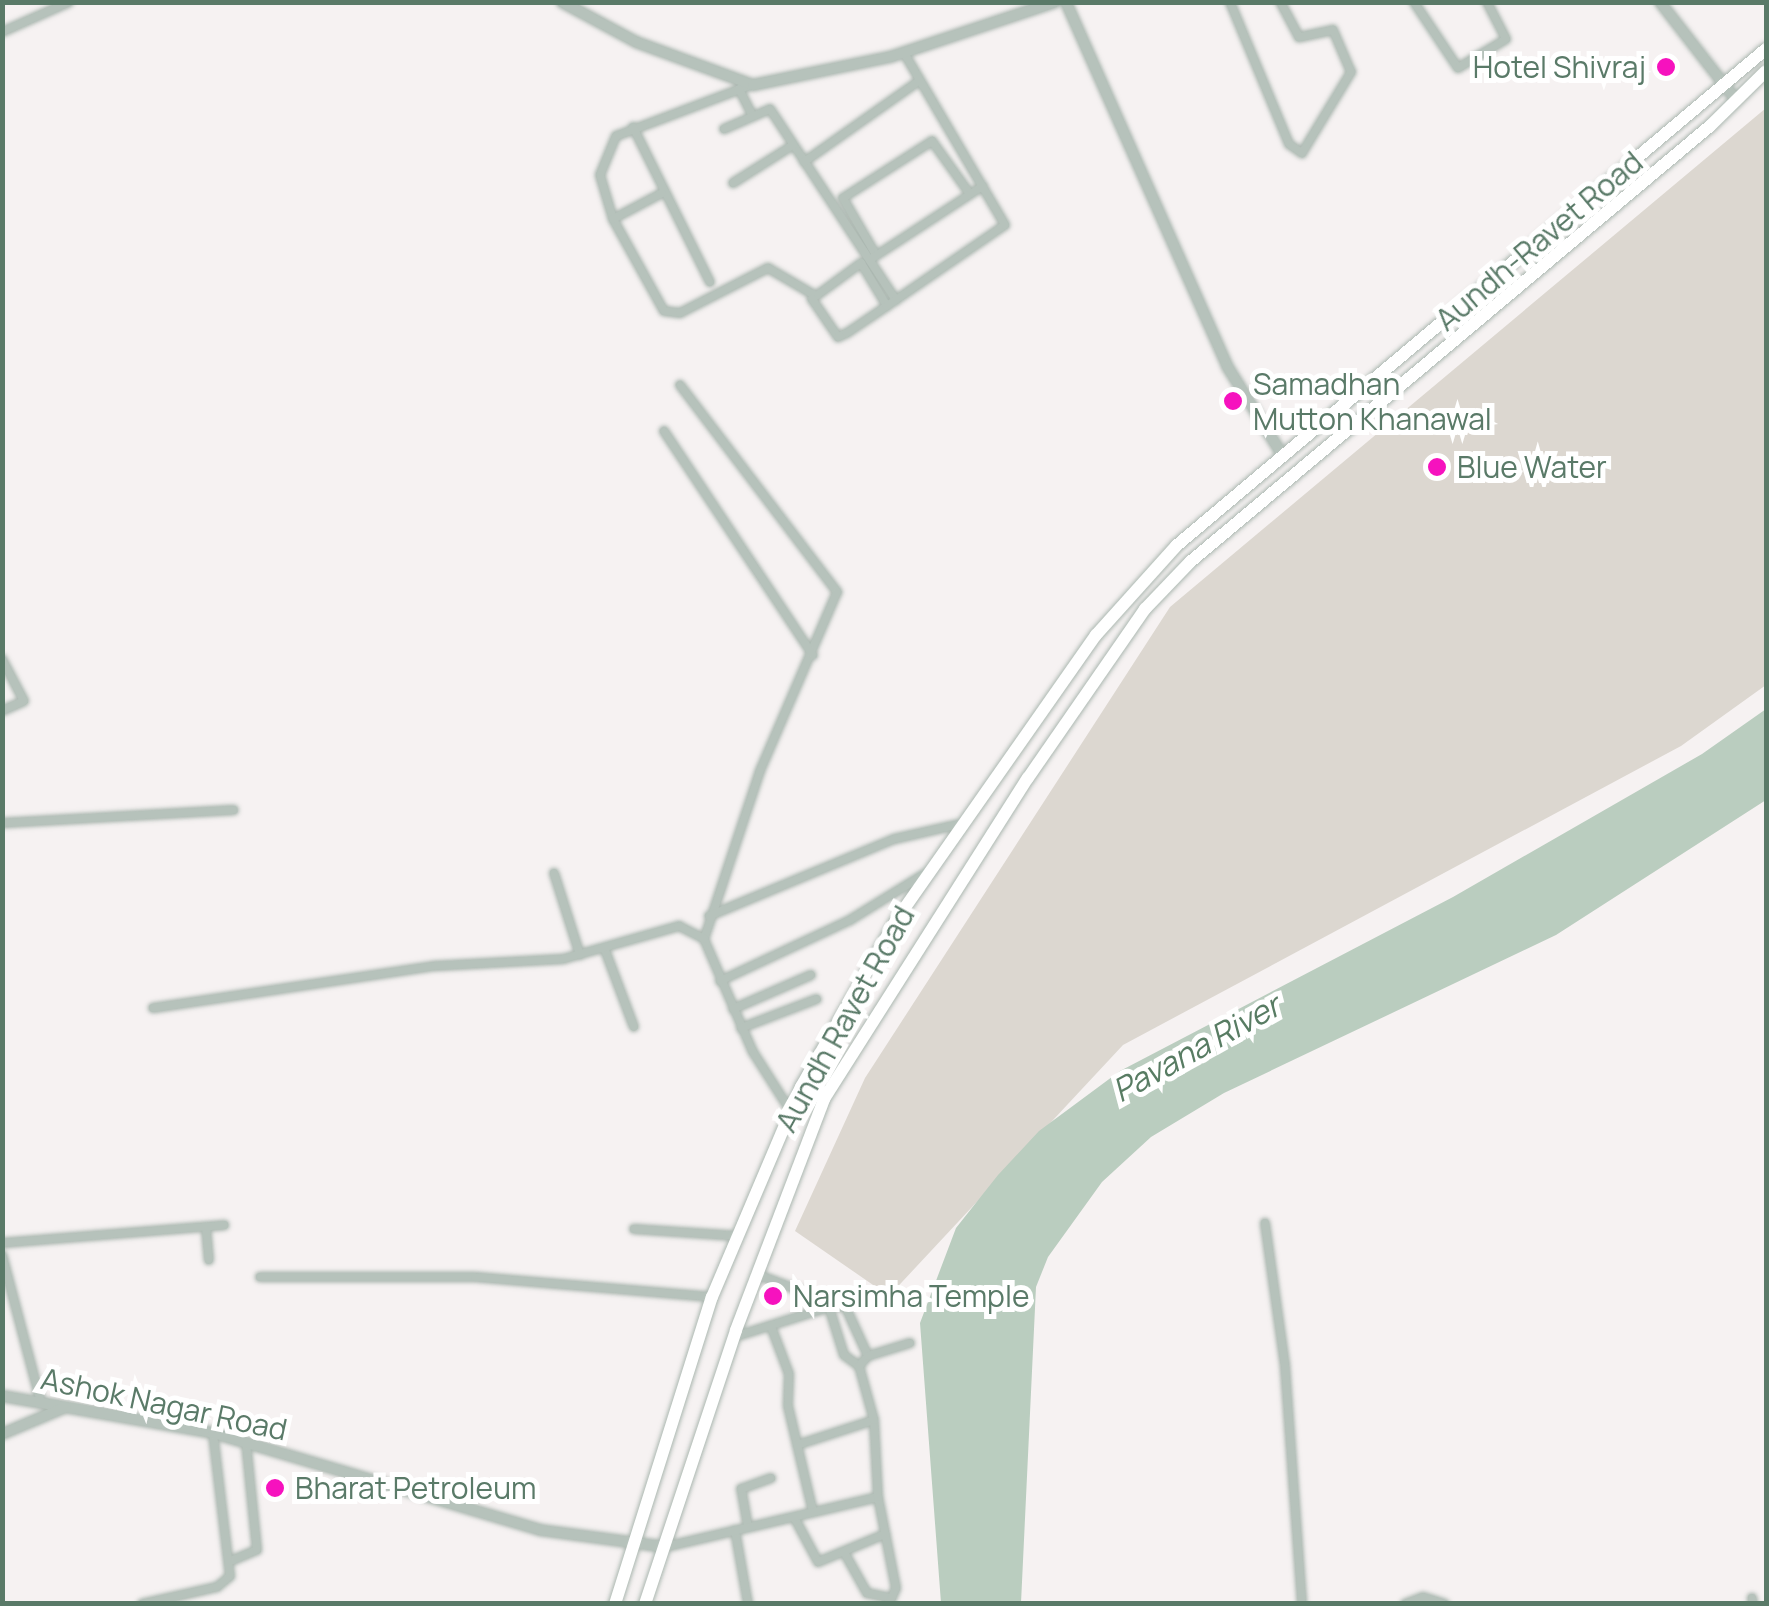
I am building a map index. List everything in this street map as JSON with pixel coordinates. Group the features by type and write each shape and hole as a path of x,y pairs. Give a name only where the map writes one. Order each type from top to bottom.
{"main road":[{"name":"Aundh-Ravet Road","path":"1128,596 1176,546 1766,48"},
{"name":"Aundh-Ravet Road","path":"1145,610 1190,562 1766,71"},
{"name":"Aundh Ravet Road","path":"616,1604 712,1297 790,1110 960,824 1128,596"},
{"name":"Aundh Ravet Road","path":"645,1604 756,1274 814,1122 851,1050 1145,610"}],"street":[{"path":"2,32 70,2"},
{"path":"562,2 636,42 753,84"},
{"path":"904,54 1005,225 838,337 814,295 768,268 680,314 664,311 613,219 600,174 602,158 616,136 753,84 904,54 1055,2"},
{"path":"1066,2 1227,366 1283,456"},
{"path":"1230,2 1289,144 1302,153 1351,72 1333,30 1299,36 1280,2"},
{"path":"1417,4 1458,68 1506,39 1487,2"},
{"path":"1660,2 1736,100"},
{"path":"804,162 920,80"},
{"path":"739,90 752,114"},
{"path":"724,129 767,106 873,257"},
{"path":"632,127 662,194 710,282"},
{"path":"892,303 873,257 841,204 858,188 932,141 970,194"},
{"path":"732,182 793,145"},
{"path":"873,257 983,186"},
{"path":"613,219 662,194"},
{"path":"814,295 860,262 892,303"},
{"path":"680,385 834,583 835,602 760,772 704,939 740,1028 790,1110"},
{"path":"664,430 813,655"},
{"path":"2,659 24,702 2,711"},
{"path":"2,823 234,810"},
{"path":"709,916 894,839 960,824"},
{"path":"720,981 850,920 930,870"},
{"path":"554,873 580,955"},
{"path":"153,1008 436,966 580,955 679,926 704,939"},
{"path":"605,950 634,1026"},
{"path":"732,1008 811,974"},
{"path":"740,1028 817,999"},
{"path":"1265,1224 1285,1366 1302,1604"},
{"path":"2,1243 224,1225"},
{"path":"206,1226 209,1260"},
{"path":"634,1229 738,1236"},
{"path":"2,1256 26,1367 41,1402"},
{"path":"756,1274 829,1307 851,1312 868,1356"},
{"path":"260,1277 475,1277 712,1297"},
{"path":"734,1337 772,1330 829,1307"},
{"path":"829,1307 844,1356 859,1366 874,1420 878,1497 896,1588 890,1601 867,1593 844,1552"},
{"path":"772,1330 789,1374 796,1444 812,1512"},
{"path":"859,1366 868,1356 910,1343"},
{"name":"Ashok Nagar Road","path":"2,1396 213,1433 462,1511 664,1547"},
{"path":"2,1434 66,1407"},
{"path":"796,1444 874,1420"},
{"path":"142,1604 222,1585 233,1560 213,1433"},
{"path":"233,1560 257,1550 246,1442"},
{"path":"748,1527 742,1485 771,1478"},
{"path":"664,1547 878,1497"},
{"path":"794,1516 814,1560 885,1534"},
{"path":"735,1530 748,1604"},
{"path":"1405,1604 1423,1597 1445,1604"}],"shaded area":[{"path":"1766,108 1766,685 1681,746 1123,1045 889,1296 795,1231 865,1078 1170,607"}],"water":[{"name":"Pavana River","path":"1766,709 1766,800 1556,935 1224,1093 1151,1137 1102,1182 1048,1257 1036,1287 1021,1603 941,1603 920,1323 956,1228 998,1175 1039,1131 1120,1071 1453,897 1702,754"}],"place":[{"name":"Hotel Shivraj","path":"1666,67"},
{"name":"Samadhan Mutton Khanawal","path":"1233,401"},
{"name":"Blue Water","path":"1437,467"},
{"name":"Narsimha Temple","path":"773,1296"},
{"name":"Bharat Petroleum","path":"275,1488"}]}
